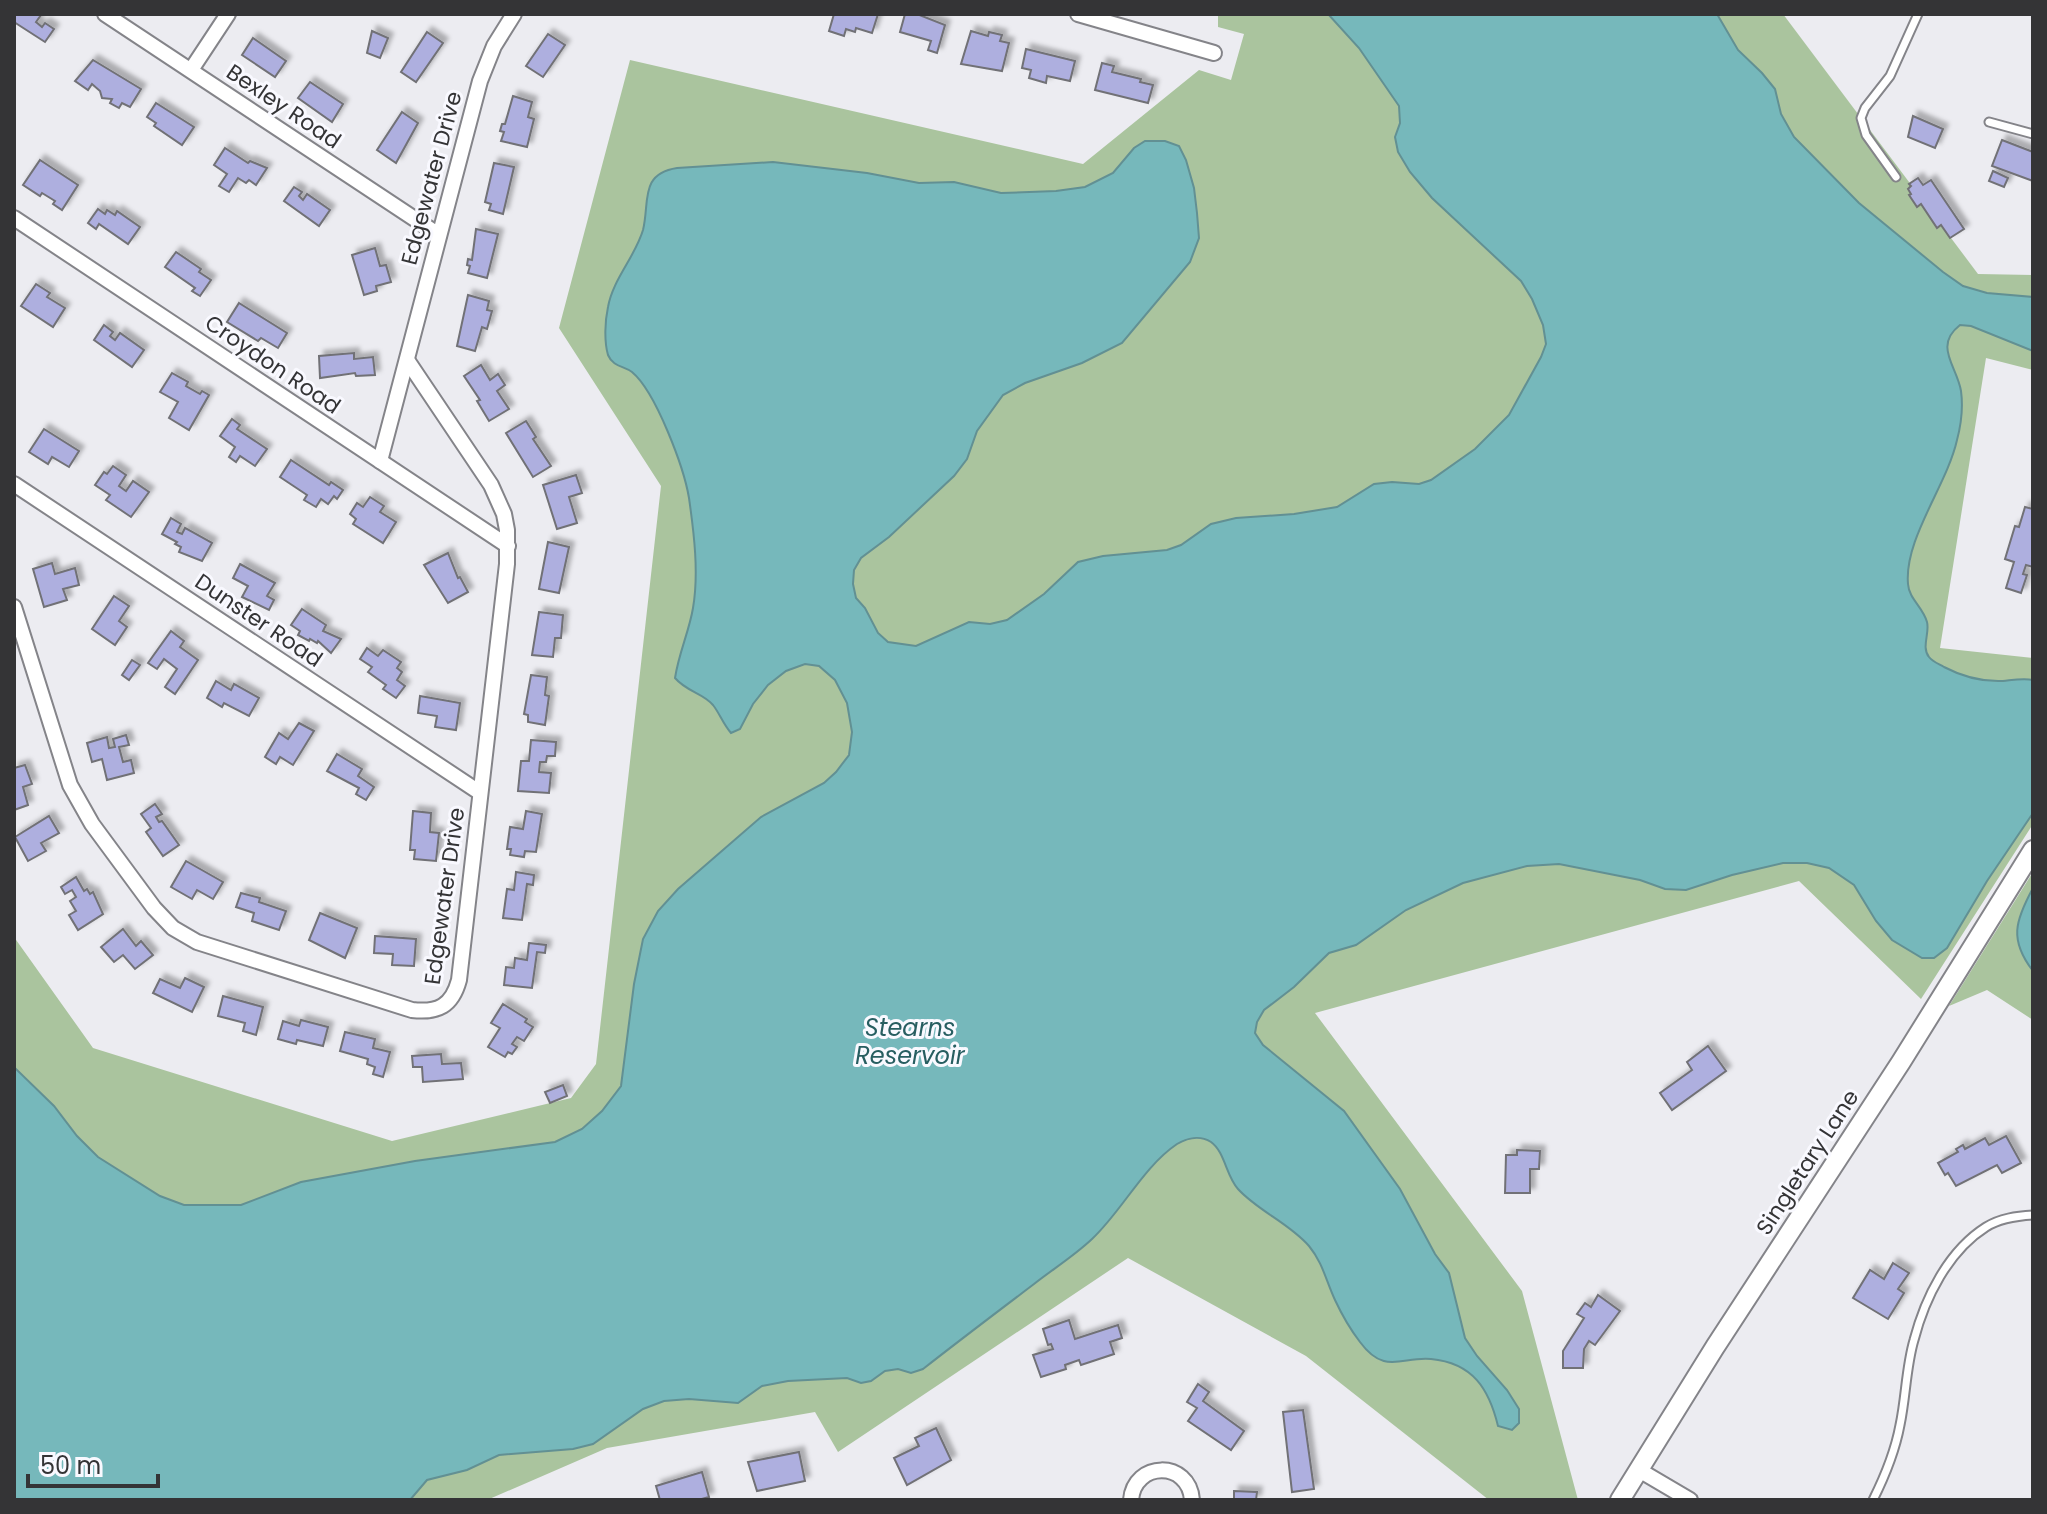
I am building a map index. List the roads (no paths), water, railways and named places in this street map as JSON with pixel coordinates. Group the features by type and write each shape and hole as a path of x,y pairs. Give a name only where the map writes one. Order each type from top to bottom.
{"street":[{"name":"Bexley Road","path":"105,14 439,235"},
{"path":"191,70 228,14"},
{"name":"Edgewater Drive","path":"380,461 480,81 494,46 514,14"},
{"path":"1078,14 1214,53"},
{"name":"Croydon Road","path":"14,218 508,546"},
{"name":"Edgewater Drive","path":"14,607 70,785 92,824 154,908 173,928 197,942 412,1010 443,1008 459,980 508,546 504,514 491,485 407,360"},
{"name":"Dunster Road","path":"14,484 479,792"},
{"name":"Singletary Lane","path":"1620,1500 2033,850"},
{"path":"1131,1500 1132,1491 1141,1477 1164,1469 1183,1478 1189,1486 1192,1500"},
{"path":"1639,1470 1690,1500"}],"lane":[{"path":"1896,177 1866,135 1861,118 1890,76 1918,14"},
{"path":"1989,122 2033,134"},
{"path":"1873,1500 1892,1457 1901,1424 1913,1342 1932,1292 1946,1267 1986,1227 2010,1217 2033,1215"}],"water":[{"name":"Stearns Reservoir","path":"1328,14 1717,14 1738,50 1775,89 1781,114 1794,137 1859,203 1963,286 1987,293 2033,297 2033,351 1971,326 1960,325 1948,341 1947,349 1961,391 1960,428 1945,475 1919,531 1909,567 1909,589 1927,622 1926,649 1931,659 1958,674 1980,680 2033,680 2033,813 1947,948 1934,958 1922,958 1892,940 1854,885 1829,868 1807,863 1783,863 1686,890 1665,889 1640,880 1559,864 1527,866 1463,883 1406,910 1356,945 1329,953 1294,987 1264,1010 1255,1033 1263,1045 1344,1111 1400,1189 1435,1254 1449,1273 1465,1338 1519,1409 1519,1423 1512,1430 1498,1426 1484,1390 1477,1380 1458,1366 1431,1359 1386,1362 1369,1352 1343,1316 1314,1252 1292,1230 1238,1189 1216,1146 1207,1140 1194,1138 1177,1144 1165,1154 1085,1245 923,1369 911,1373 898,1369 885,1371 871,1381 861,1383 847,1378 788,1381 762,1386 738,1403 689,1399 664,1401 643,1409 593,1444 573,1449 499,1455 467,1470 427,1480 410,1500 14,1500 14,1067 54,1106 98,1157 160,1196 184,1205 241,1205 301,1182 415,1161 555,1142 582,1129 602,1111 621,1086 643,939 658,911 678,889 761,817 824,783 849,755 852,732 847,703 835,680 819,666 805,664 786,671 768,685 753,704 740,729 731,733 709,701 675,678 695,595 695,553 689,498 675,450 659,413 632,372 610,359 605,337 611,297 643,230 648,191 657,176 677,168 773,162 867,173 919,183 954,182 1001,193 1085,187 1113,173 1134,148 1145,141 1165,141 1179,146 1186,160 1194,188 1199,238 1190,262 1122,343 1003,395 977,431 967,459 954,476 889,537 861,558 854,570 856,598 878,633 888,642 916,646 969,622 990,624 1007,620 1044,594 1078,562 1103,556 1167,550 1181,545 1211,524 1236,518 1337,507 1374,484 1419,484 1431,480 1475,449 1509,415 1546,344 1543,325 1532,299 1521,281 1432,198 1410,172 1398,152 1395,137 1400,123 1399,106 1359,48"},
{"path":"2033,888 2033,971 2020,950 2017,930"}]}
